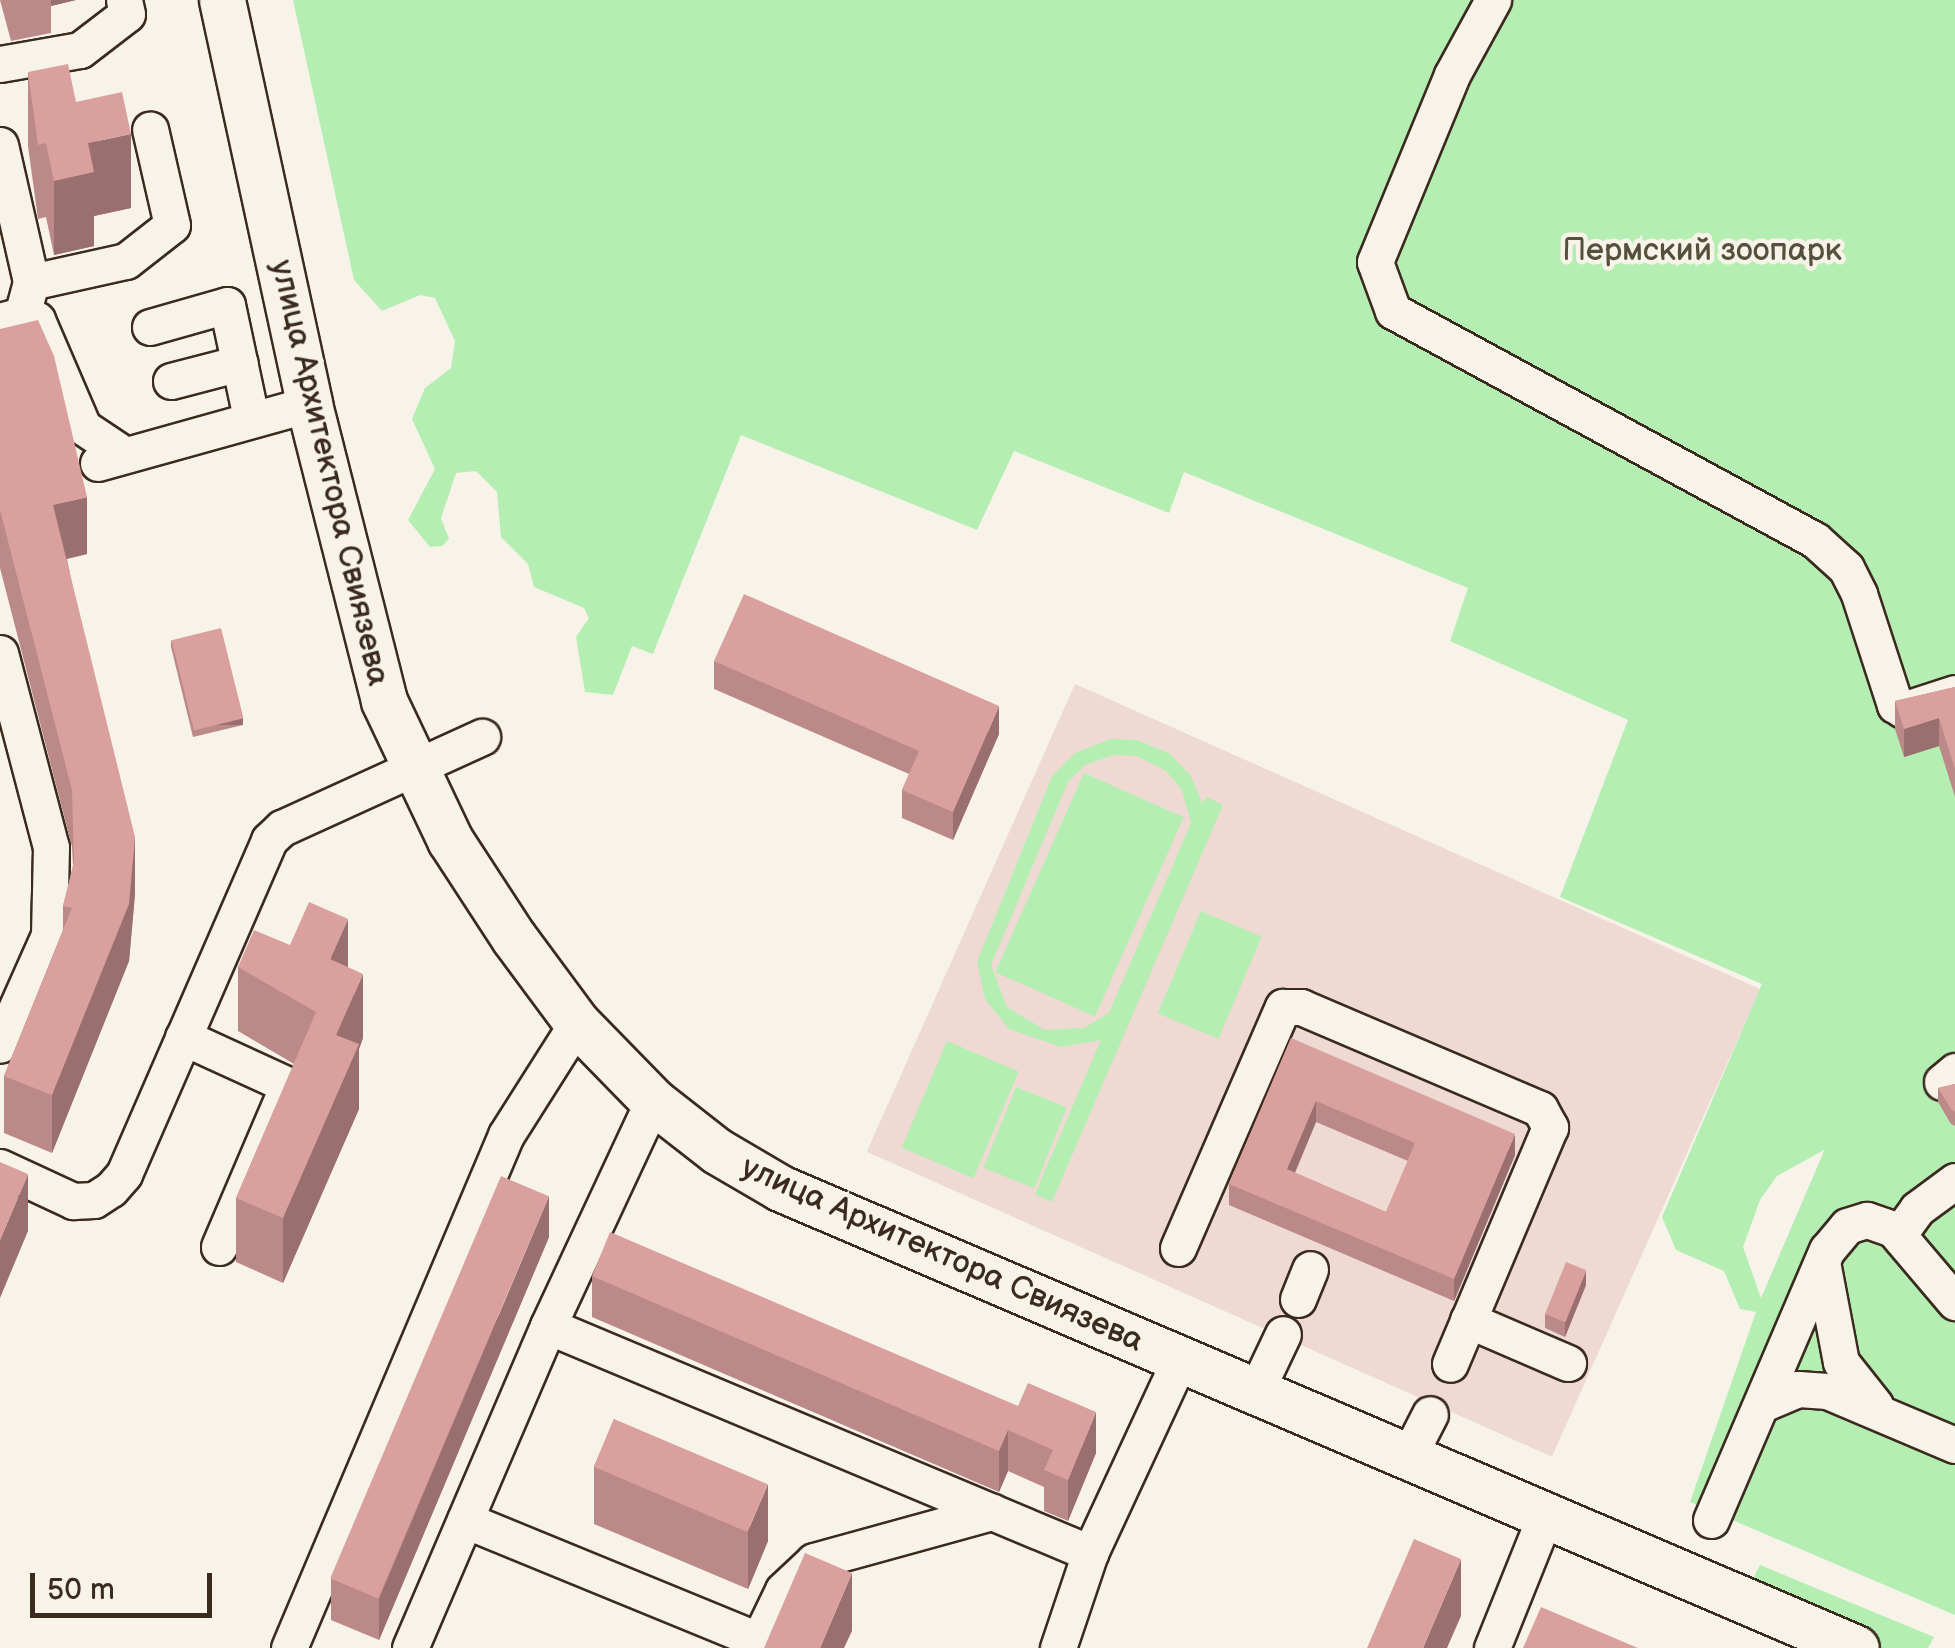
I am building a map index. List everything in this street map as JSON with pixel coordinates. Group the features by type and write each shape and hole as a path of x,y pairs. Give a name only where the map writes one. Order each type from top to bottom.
{"main road":[{"name":"улица Архитектора Свиязева","path":"222,0 360,628 411,768 450,840 577,1024 653,1101 716,1151 780,1188 1856,1648"}],"street":[{"path":"0,64 80,50 127,14 124,0"},
{"path":"1493,0 1452,75 1376,262 1392,311 1814,540 1846,568 1859,594 1895,705 1904,710 1955,694"},
{"path":"18,306 126,262 172,226 150,129"},
{"path":"0,145 18,306 38,320 82,427 111,459 309,404"},
{"path":"150,327 228,305 251,418"},
{"path":"171,381 240,363"},
{"path":"0,1044 49,934 51,847 2,667"},
{"path":"0,1167 74,1200 94,1200 111,1190 124,1174 269,840 411,768 482,737"},
{"path":"1178,1248 1277,1015 1292,1004 1548,1114 1550,1127 1450,1364"},
{"path":"289,1648 506,1134 577,1024"},
{"path":"183,1037 288,1084 220,1248"},
{"path":"410,1648 548,1326 653,1101"},
{"path":"1899,1234 1917,1209 1955,1181"},
{"path":"1711,1520 1835,1239 1857,1222 1876,1221 1899,1234 1955,1302"},
{"path":"1823,1260 1842,1362 1888,1416"},
{"path":"1468,1320 1568,1363"},
{"path":"548,1326 1090,1553"},
{"path":"1255,1393 1283,1334"},
{"path":"1058,1648 1090,1553 1179,1360"},
{"path":"1765,1403 1810,1388 1955,1445"},
{"path":"1408,1457 1430,1414"},
{"path":"465,1520 756,1644 783,1590 814,1561 992,1512"},
{"path":"1492,1648 1545,1516"}],"shaded area":[{"path":"1075,684 1760,989 1552,1457 867,1152"}],"green space":[{"name":"Пермский зоопарк","path":"293,0 1955,0 1955,1615 1690,1502 1756,1312 1740,1309 1724,1271 1676,1250 1662,1217 1762,984 1560,897 1628,720 1450,641 1468,588 1184,472 1169,513 1014,451 977,530 741,435 653,654 632,646 613,695 585,692 576,637 589,618 584,608 534,587 528,564 501,537 497,492 476,471 456,473 441,518 449,539 442,546 430,547 408,520 435,469 412,419 425,388 451,368 455,341 435,298 420,295 382,311 354,280","holes":["1824,1150 1761,1298 1743,1247 1760,1200 1777,1176"]},
{"path":"1111,739 1137,740 1169,753 1191,776 1202,803 1207,797 1223,805 1052,1202 1035,1194 1101,1040 1061,1047 1009,1029 985,999 977,962 1052,776 1075,753","holes":["1114,755 1137,756 1166,771 1182,790 1191,823 1109,1013 1084,1028 1045,1030 1007,1007 991,965 1068,782 1085,765"]},
{"path":"1084,773 1184,817 1095,1016 995,972"},
{"path":"1201,911 1262,937 1218,1039 1158,1013"},
{"path":"947,1041 1019,1071 973,1178 902,1148"},
{"path":"1016,1087 1067,1108 1034,1188 983,1168"},
{"path":"1760,1565 1934,1637 1928,1648 1871,1648 1745,1594"}],"building":[{"path":"68,64 76,102 122,92 131,134 88,143 94,172 54,181 46,143 38,145 28,72"},
{"path":"38,320 54,356 87,497 53,505 135,837 129,904 52,1095 4,1076 72,908 63,906 74,862 72,790 0,510 0,329"},
{"path":"744,594 999,706 953,812 902,790 919,751 714,661"},
{"path":"221,628 243,718 194,731 172,640"},
{"path":"1955,687 1955,769 1939,718 1904,729 1895,701"},
{"path":"309,902 348,919 330,959 363,974 336,1035 359,1044 283,1218 236,1198 316,1012 238,967 254,930 290,945"},
{"path":"1291,1038 1515,1134 1454,1279 1229,1184","holes":["1316,1101 1415,1143 1386,1212 1287,1169"]},
{"path":"1955,1084 1955,1112 1938,1088"},
{"path":"0,1162 28,1174 0,1240"},
{"path":"501,1176 549,1196 378,1599 330,1578"},
{"path":"610,1232 1018,1406 1028,1383 1096,1412 1068,1480 1044,1470 1053,1450 1008,1430 999,1451 592,1276"},
{"path":"1566,1262 1586,1270 1565,1322 1545,1314"},
{"path":"614,1419 768,1484 747,1532 594,1467"},
{"path":"1414,1539 1461,1559 1423,1648 1367,1648"},
{"path":"805,1553 852,1573 820,1648 764,1648"},
{"path":"1541,1607 1638,1648 1523,1648"}]}
